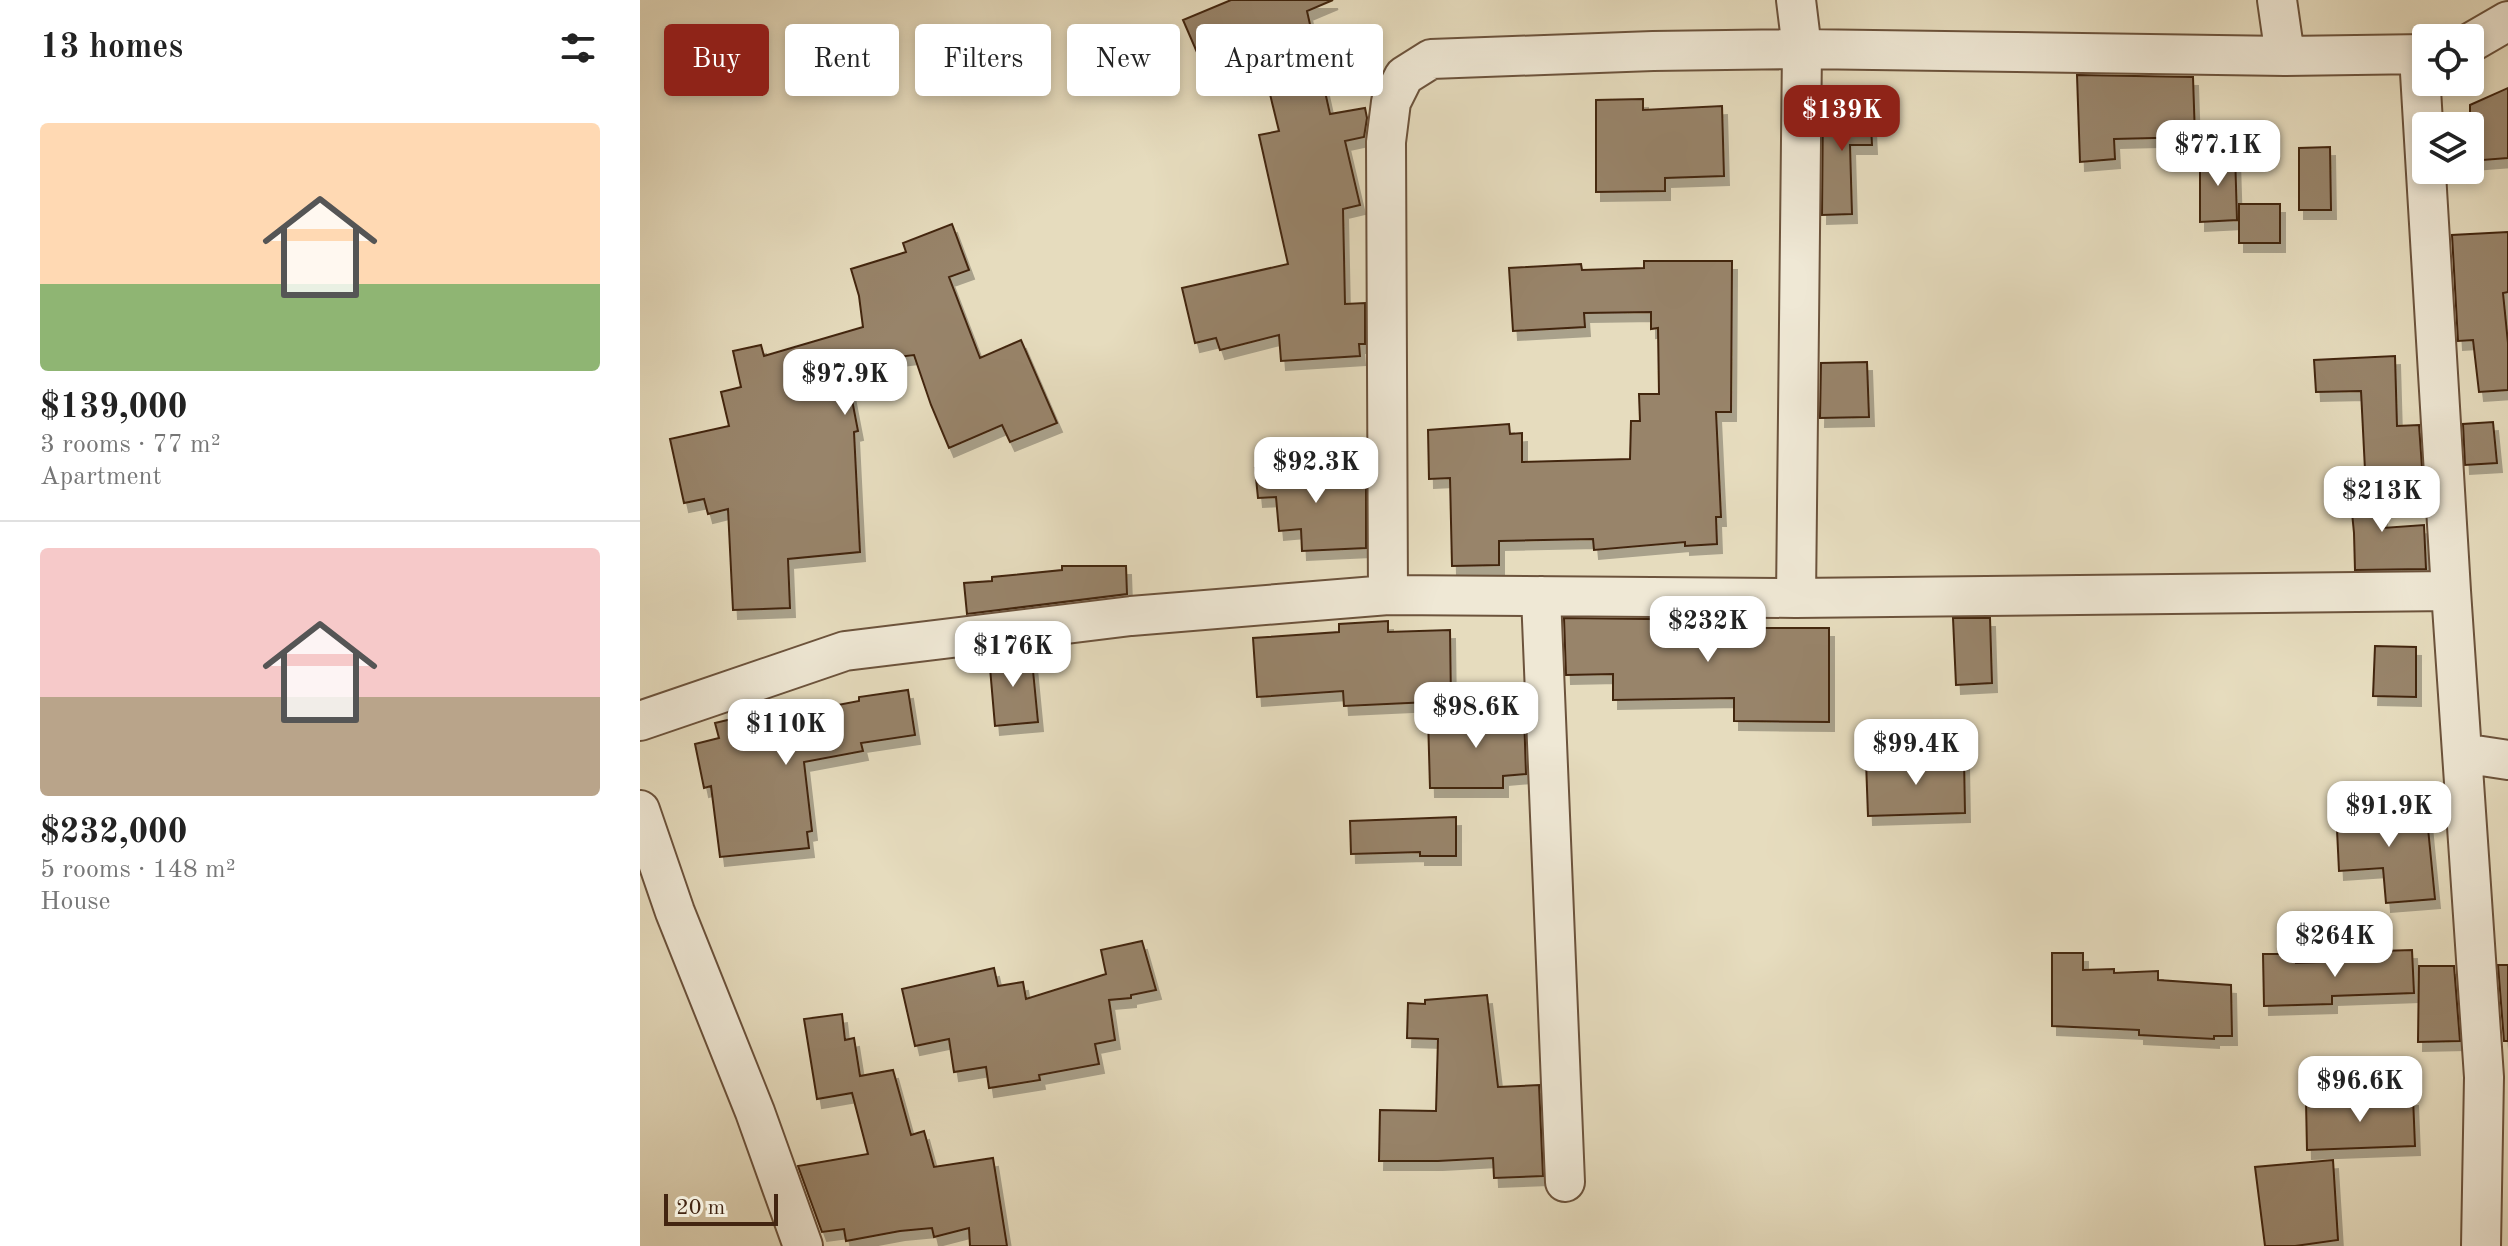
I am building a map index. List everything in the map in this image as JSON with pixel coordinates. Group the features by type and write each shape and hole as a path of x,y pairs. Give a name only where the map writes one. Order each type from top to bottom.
{"street":[{"path":"1796,0 1802,49 1796,598"},
{"path":"2277,0 2285,56"},
{"path":"2484,35 2508,21"},
{"path":"1388,595 1386,142 1391,102 1404,76 1431,59 1802,49 2412,55"},
{"path":"2425,96 2451,591 2484,1077 2481,1246"},
{"path":"640,721 845,651 1131,616 1388,595 1796,598 2451,591"},
{"path":"1541,596 1565,1182"},
{"path":"2462,753 2508,760"},
{"path":"640,810 675,912 755,1112 803,1246"}],"building":[{"path":"1231,0 1333,0 1307,11 1310,24 1196,24 1196,50 1183,20"},
{"path":"2077,75 2193,77 2195,137 2114,139 2115,159 2080,162"},
{"path":"2508,88 2508,158 2484,160 2484,112 2470,112 2470,105"},
{"path":"1270,96 1326,96 1330,114 1365,108 1364,137 1345,141 1360,205 1343,209 1345,304 1365,303 1365,344 1359,344 1360,356 1281,361 1279,335 1220,350 1216,338 1195,343 1182,288 1288,264 1259,135 1279,131"},
{"path":"1643,99 1643,110 1722,106 1724,176 1665,178 1665,191 1596,192 1596,100"},
{"path":"1870,103 1872,145 1850,145 1852,214 1822,215 1823,105"},
{"path":"2330,147 2331,210 2299,210 2299,148"},
{"path":"2235,153 2237,220 2200,222 2200,155"},
{"path":"2239,204 2280,204 2280,243 2239,243"},
{"path":"952,224 969,270 949,277 980,358 1021,340 1057,423 1010,442 1002,425 949,448 914,355 854,362 858,377 848,379 858,431 854,432 860,552 788,559 790,608 733,610 728,509 708,514 704,499 684,503 670,439 729,426 721,392 741,387 733,351 761,345 764,356 863,327 851,269 906,252 903,243"},
{"path":"2508,232 2508,292 2503,293 2508,343 2508,390 2479,392 2473,340 2458,341 2452,235"},
{"path":"1644,261 1732,261 1731,412 1716,412 1721,517 1716,517 1717,544 1685,546 1685,542 1594,550 1593,539 1499,541 1499,565 1452,566 1450,478 1429,479 1428,430 1509,424 1510,434 1522,433 1522,462 1630,459 1631,421 1640,421 1639,394 1659,394 1658,328 1651,329 1651,312 1584,313 1585,327 1513,331 1509,268 1581,264 1582,270 1644,268"},
{"path":"2395,356 2397,426 2419,425 2422,467 2365,470 2361,391 2316,392 2314,360"},
{"path":"1867,362 1869,417 1820,418 1821,363"},
{"path":"2493,422 2497,463 2465,465 2463,424"},
{"path":"1336,463 1338,486 1366,485 1366,548 1302,551 1301,529 1279,531 1276,497 1258,498 1255,468"},
{"path":"2379,479 2383,528 2424,525 2426,569 2355,570 2349,482"},
{"path":"1062,566 1126,566 1127,594 967,614 964,583 1062,570"},
{"path":"1564,618 1728,620 1728,628 1829,628 1829,722 1734,721 1734,698 1613,700 1613,674 1566,675"},
{"path":"1953,618 1990,618 1992,683 1956,685"},
{"path":"1388,621 1388,632 1450,630 1451,701 1344,706 1343,691 1257,697 1253,638 1339,632 1339,624"},
{"path":"2375,646 2416,647 2416,697 2373,696"},
{"path":"1031,650 1038,722 995,726 989,656"},
{"path":"908,690 915,735 861,743 863,751 804,762 812,831 807,832 809,848 720,857 711,786 704,788 695,744 719,738 715,723 778,708 780,716 859,701 859,697"},
{"path":"1524,714 1526,774 1503,776 1503,788 1430,788 1428,717"},
{"path":"1964,758 1965,813 1868,816 1866,761"},
{"path":"2397,806 2397,811 2426,808 2435,899 2386,903 2383,868 2339,871 2336,809"},
{"path":"1456,817 1456,856 1420,856 1420,852 1351,854 1350,821"},
{"path":"1142,941 1156,990 1131,995 1131,998 1109,1000 1115,1040 1095,1044 1099,1064 1039,1075 1040,1080 989,1088 986,1067 954,1072 949,1039 915,1046 902,989 994,968 998,986 1023,982 1026,999 1106,974 1101,950"},
{"path":"2412,950 2414,993 2332,996 2332,1004 2264,1006 2263,954 2296,954 2296,963 2382,960 2381,951"},
{"path":"2052,953 2083,953 2083,970 2114,969 2114,973 2158,971 2158,980 2231,985 2232,1036 2214,1036 2214,1039 2139,1035 2139,1030 2052,1026"},
{"path":"2498,965 2508,965 2508,1041 2504,1041"},
{"path":"2419,966 2454,966 2460,1041 2418,1042"},
{"path":"1487,995 1498,1087 1539,1085 1543,1176 1494,1178 1493,1158 1379,1161 1380,1110 1436,1111 1438,1039 1407,1038 1408,1003 1425,1004 1425,1000"},
{"path":"842,1014 845,1040 854,1038 860,1076 893,1070 911,1135 924,1131 934,1167 993,1158 1007,1246 970,1246 969,1228 934,1237 932,1228 846,1241 844,1229 822,1232 798,1166 868,1154 852,1093 817,1099 804,1019"},
{"path":"2413,1097 2415,1146 2307,1150 2306,1101"},
{"path":"2333,1160 2338,1240 2295,1246 2265,1246 2255,1167"}]}
